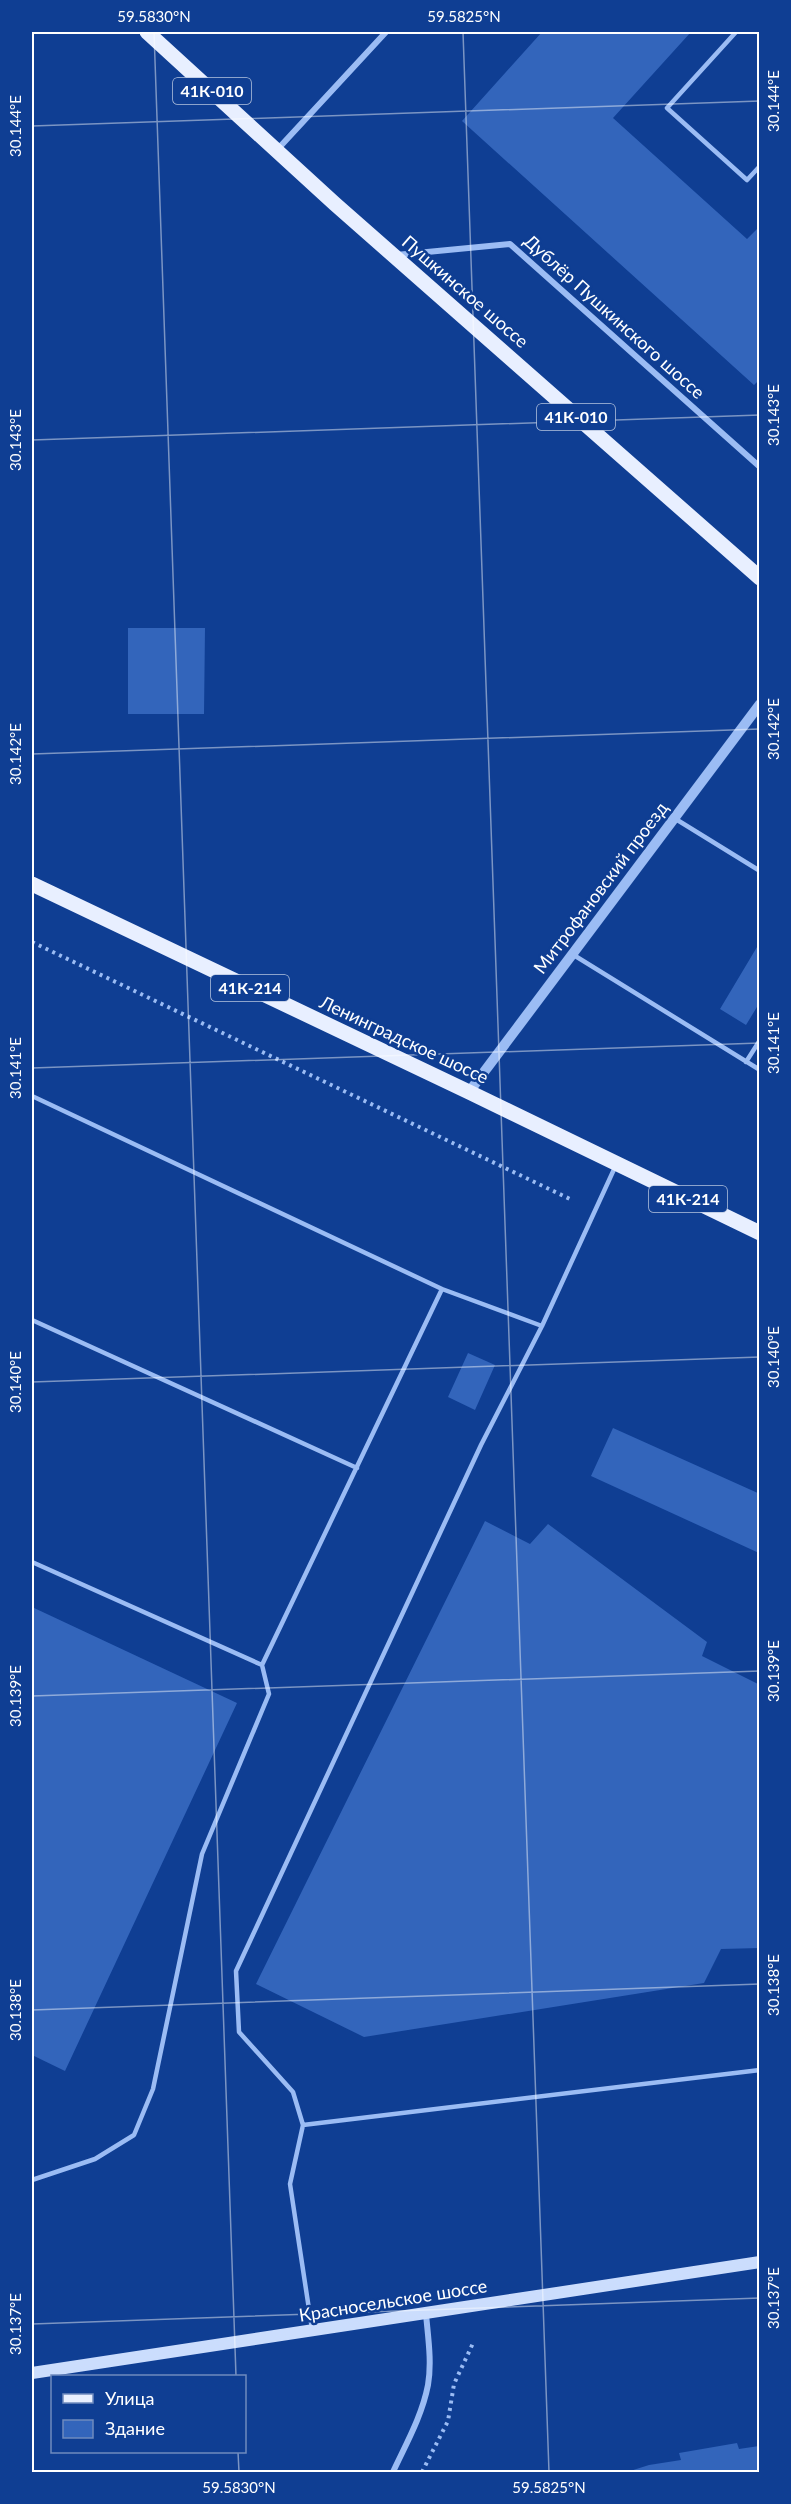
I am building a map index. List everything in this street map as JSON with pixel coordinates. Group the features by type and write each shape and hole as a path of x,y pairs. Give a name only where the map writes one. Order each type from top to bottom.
{"main road":[{"name":"Пушкинское шоссе","path":"147,32 276,151 759,578"},
{"name":"Ленинградское шоссе","path":"32,884 759,1233"},
{"name":"Красносельское шоссе","path":"32,2373 313,2332 759,2262"}],"street":[{"path":"276,151 386,32"},
{"name":"Дублёр Пушкинского шоссе","path":"393,255 510,244 759,467"},
{"name":"Митрофановский проезд","path":"469,1092 759,704"},
{"path":"393,2472 419,2417 428,2383 429,2348 426,2314"}],"lane":[{"path":"736,32 667,108 747,180 759,166"},
{"path":"674,818 759,871"},
{"path":"572,954 759,1071"},
{"path":"746,1062 759,1040"},
{"path":"32,1096 442,1289 542,1326"},
{"path":"313,2332 290,2184 303,2125 293,2092 239,2032 236,1971 481,1445 542,1326 616,1165"},
{"path":"32,2180 94,2159 134,2135 153,2090 201,1854 269,1694 262,1665 442,1289"},
{"path":"32,1320 357,1468"},
{"path":"32,1562 262,1665"},
{"path":"303,2125 759,2070"}],"path":[{"path":"32,942 570,1199"},
{"path":"422,2472 448,2421 454,2384 474,2341"}],"building":[{"path":"542,32 691,32 613,118 747,239 760,226 760,379 754,385 462,121"},
{"path":"128,628 205,628 204,714 128,714"},
{"path":"760,942 760,1002 746,1025 720,1009"},
{"path":"468,1353 495,1365 475,1410 448,1397"},
{"path":"613,1428 760,1494 759,1553 591,1476"},
{"path":"485,1521 530,1544 548,1524 707,1642 702,1656 760,1685 760,1948 721,1949 704,1983 364,2037 256,1984"},
{"path":"32,1607 237,1703 65,2071 32,2055"},
{"path":"737,2443 739,2449 759,2446 760,2472 627,2472 649,2465 681,2460 679,2453"}]}
